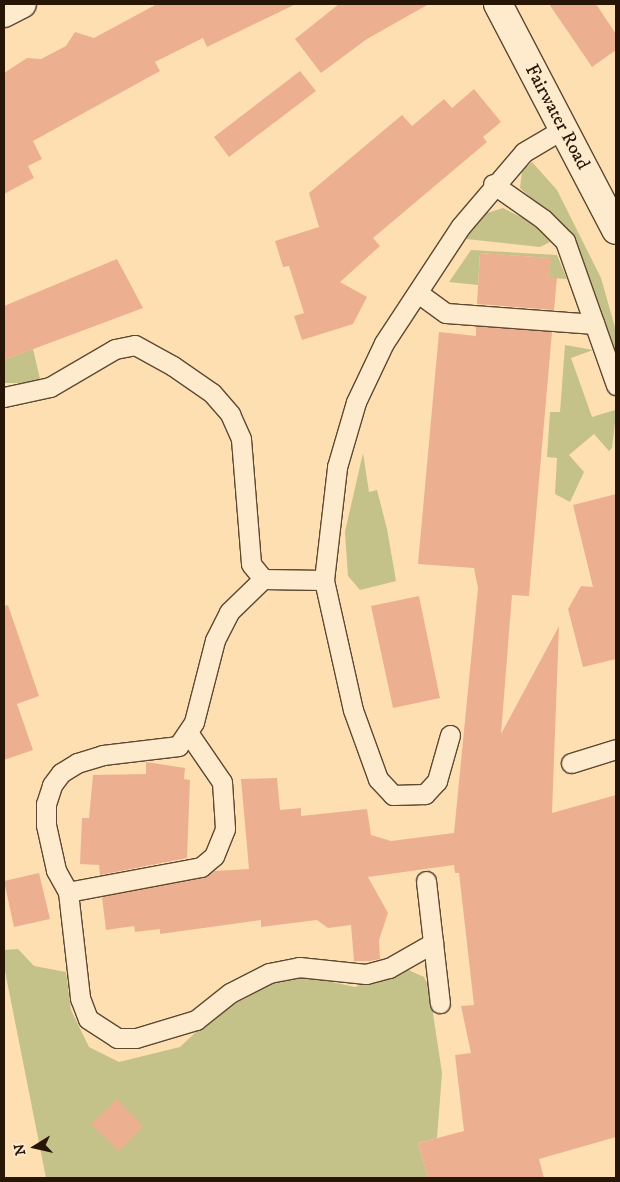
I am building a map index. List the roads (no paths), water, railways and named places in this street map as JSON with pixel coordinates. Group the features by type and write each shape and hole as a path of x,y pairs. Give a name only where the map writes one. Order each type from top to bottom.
{"street":[{"path":"4,12 22,4"},
{"name":"Fairwater Road","path":"498,4 563,129 609,195 616,230"}],"lane":[{"path":"450,735 437,781 425,794 393,795 386,789 353,710 324,580 336,467 356,402 384,343 493,184 524,152 563,129"},
{"path":"493,184 543,219 564,240 616,385"},
{"path":"418,293 446,314 595,324"},
{"path":"4,397 50,387 115,349 135,345 212,393 230,414 241,439 251,564 263,579"},
{"path":"324,580 263,579 229,612 215,640 188,734 178,746 104,755 61,773 46,804 46,826 56,870 68,892 80,998 88,1019 117,1038 136,1038 196,1020 230,993 269,973 299,967 366,974 389,968 433,943"},
{"path":"68,892 200,867 214,856 225,828 222,782 188,734"},
{"path":"571,763 616,749"},
{"path":"426,881 440,1003"}]}
